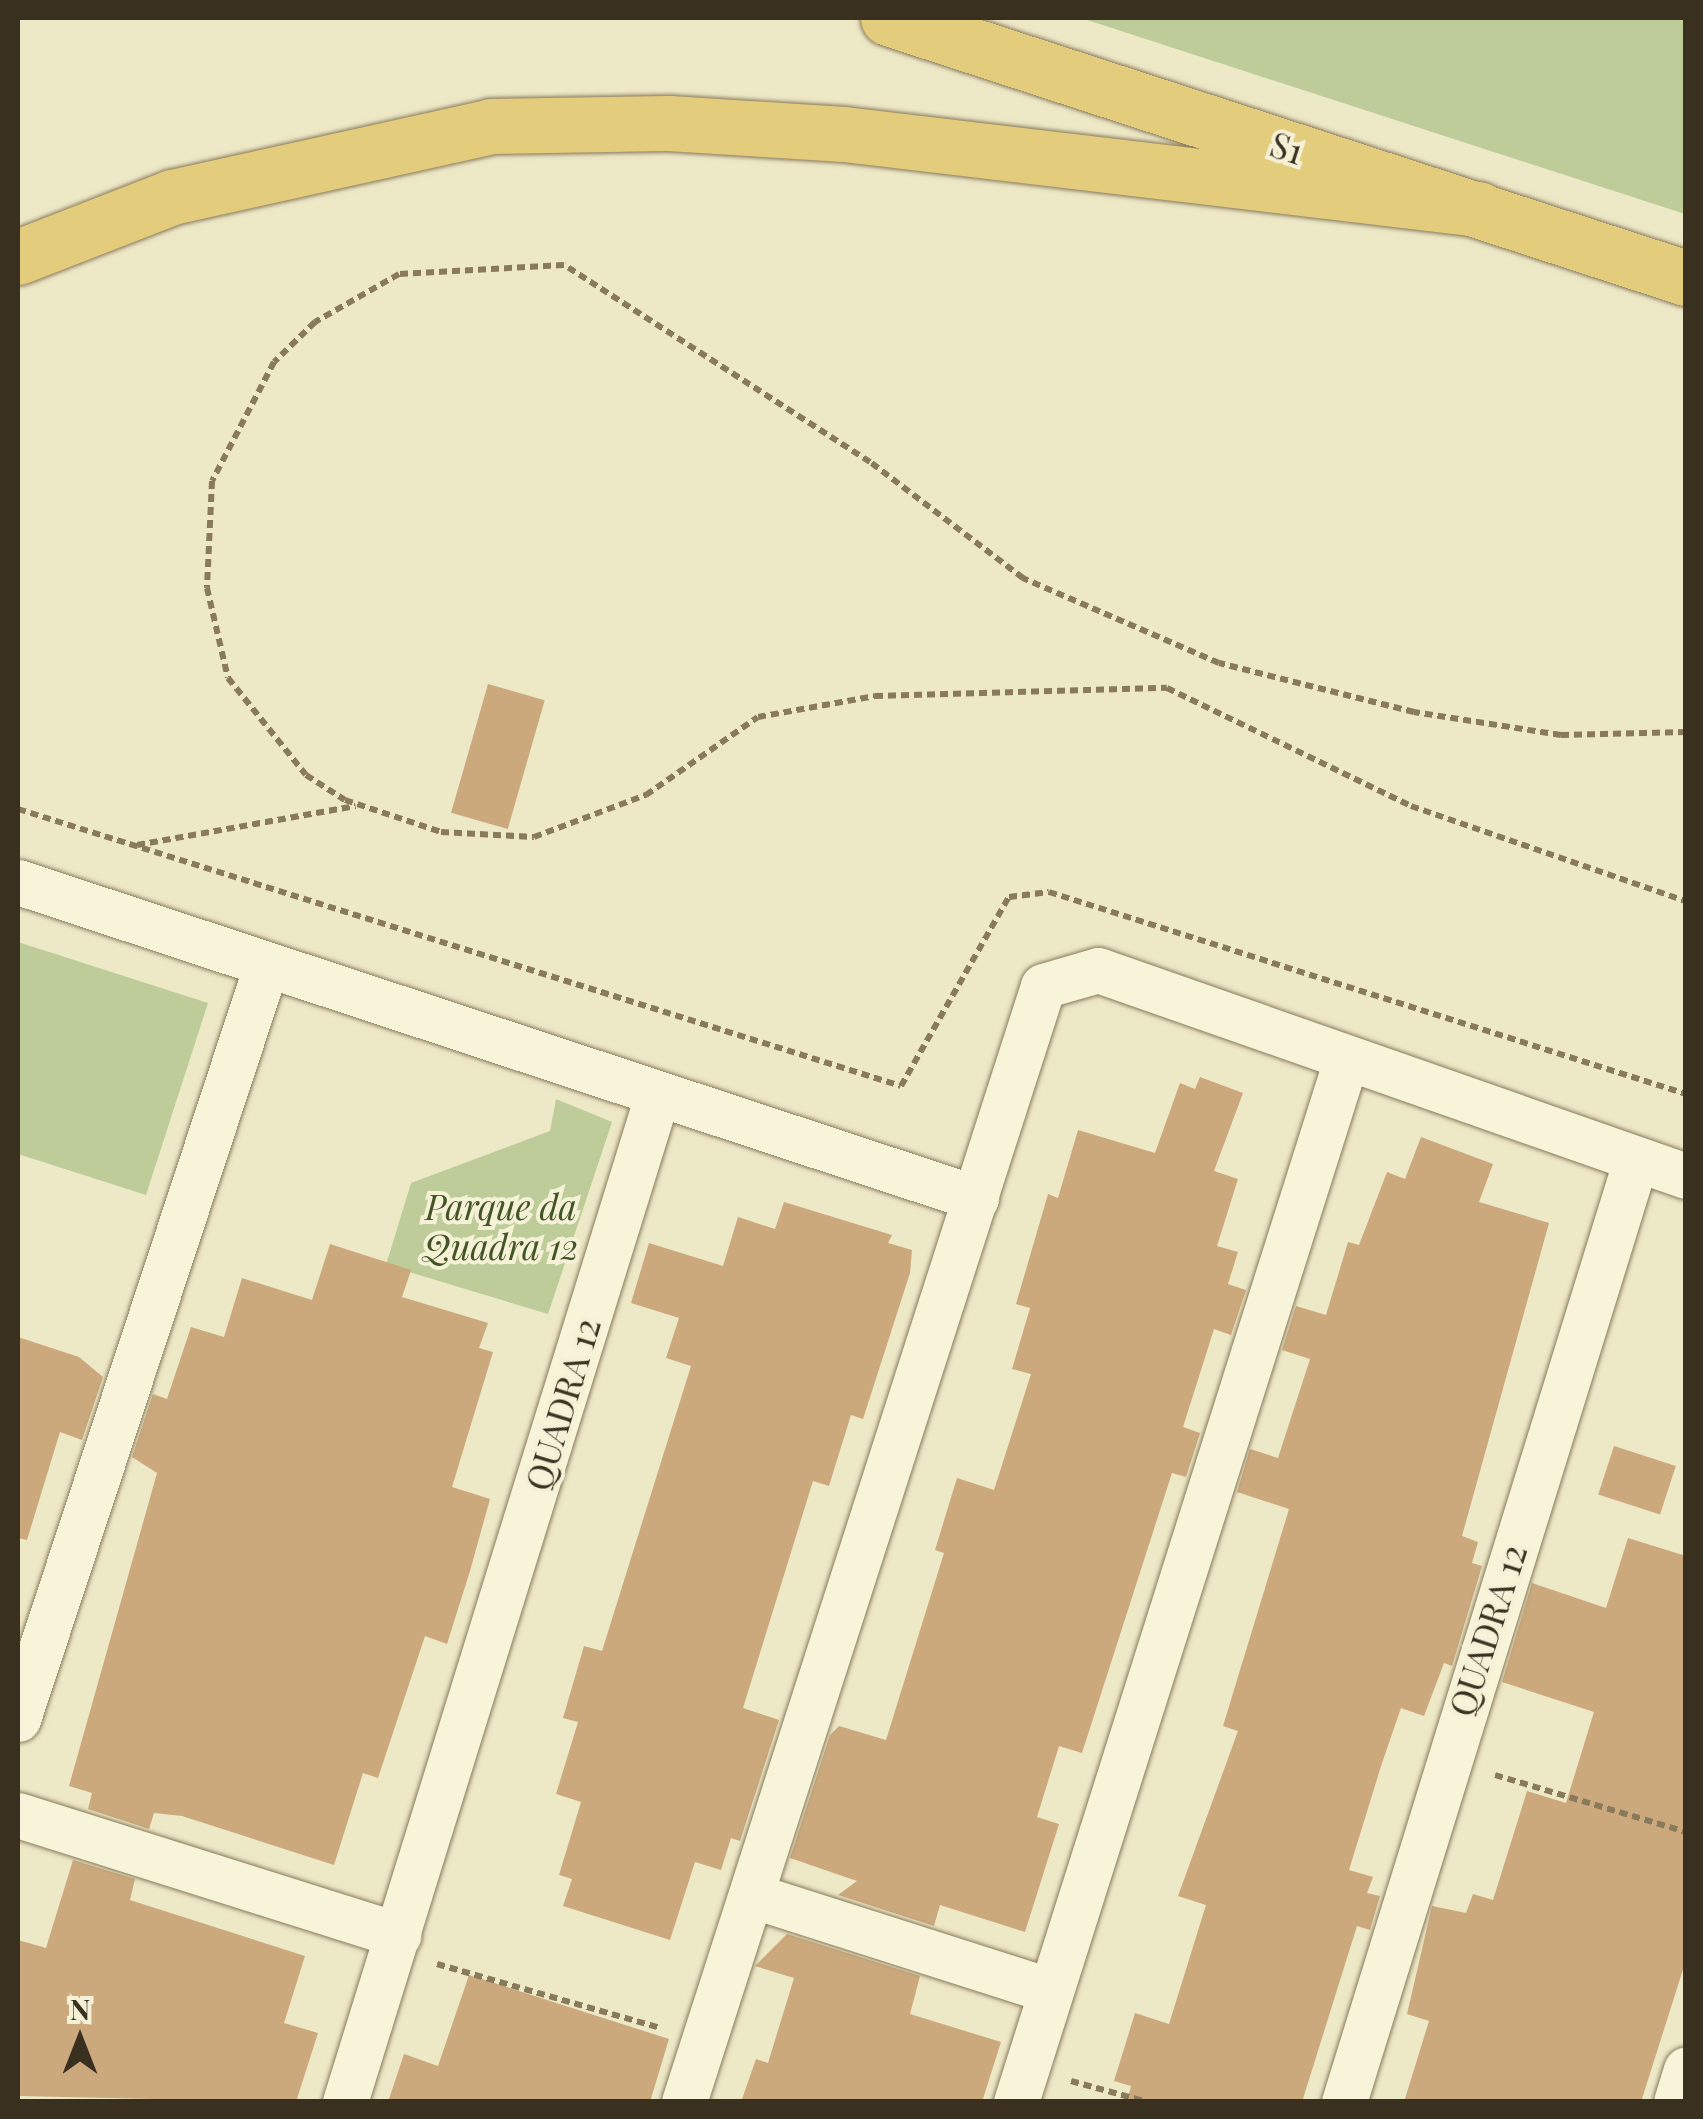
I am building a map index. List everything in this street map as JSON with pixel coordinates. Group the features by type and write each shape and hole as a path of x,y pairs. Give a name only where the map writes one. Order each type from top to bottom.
{"highway":[{"name":"S1","path":"888,18 1686,278"},
{"path":"18,257 172,198 491,126 669,123 844,134 1479,209"}],"street":[{"path":"18,882 656,1099 976,1198"},
{"path":"18,1719 266,969"},
{"path":"684,2102 757,1897 1034,1004 1059,974 1098,970 1686,1176"},
{"path":"1020,2085 1346,1060"},
{"name":"QUADRA 12","path":"345,2102 656,1099"},
{"name":"QUADRA 12","path":"1344,2102 1446,1760 1636,1160"},
{"path":"18,1815 396,1944"},
{"path":"757,1897 1050,1990"},
{"path":"1676,2102 1686,2070"}],"path":[{"path":"1686,732 1561,735 1414,712 1220,663 1023,578 870,462 564,265 399,274 315,322 274,362 212,482 207,588 228,678 306,774 361,805 441,832 534,838 646,795 758,716 875,696 1167,688 1411,806 1686,901"},
{"path":"136,845 361,805"},
{"path":"18,808 901,1086 1008,897 1050,892 1686,1094"},
{"path":"1446,1760 1686,1832"},
{"path":"396,1944 705,2041"},
{"path":"1020,2085 1147,2102"}],"green space":[{"path":"1081,18 1685,18 1685,214"},
{"path":"18,942 208,1003 146,1195 18,1154"},
{"name":"Parque da Quadra 12","path":"556,1099 612,1122 548,1314 386,1265 411,1183 550,1131"}],"building":[{"path":"488,684 545,700 508,829 451,813"},
{"path":"1200,1077 1243,1093 1214,1171 1238,1179 1217,1246 1238,1252 1228,1284 1246,1290 1231,1335 1214,1329 1183,1427 1200,1433 1186,1477 1172,1473 1082,1753 1059,1746 1037,1817 1059,1824 1025,1932 940,1905 934,1926 838,1895 857,1881 790,1858 830,1735 839,1726 886,1740 944,1553 935,1550 957,1478 994,1490 1031,1374 1012,1369 1030,1308 1016,1304 1048,1194 1058,1198 1078,1130 1155,1153 1180,1083 1195,1089"},
{"path":"1421,1137 1493,1164 1479,1202 1549,1223 1462,1536 1478,1542 1472,1563 1482,1566 1452,1666 1444,1663 1424,1716 1401,1708 1382,1763 1349,1870 1373,1877 1367,1893 1380,1896 1370,1930 1357,1926 1302,2102 1127,2102 1131,2086 1114,2081 1135,2013 1169,2024 1206,1905 1178,1896 1238,1731 1223,1726 1289,1509 1237,1492 1250,1449 1278,1458 1310,1359 1282,1350 1296,1306 1326,1315 1348,1242 1359,1245 1387,1172 1405,1179"},
{"path":"784,1202 892,1235 888,1243 912,1250 910,1273 863,1419 851,1415 829,1486 813,1481 743,1708 779,1720 740,1841 731,1838 721,1870 695,1862 670,1940 563,1906 572,1879 559,1875 581,1802 556,1794 578,1722 563,1718 584,1646 602,1651 691,1366 666,1358 679,1318 631,1303 649,1243 723,1266 738,1217 775,1229"},
{"path":"330,1244 411,1270 402,1297 488,1323 479,1348 493,1352 452,1487 490,1499 470,1571 447,1644 425,1636 378,1778 363,1773 334,1865 182,1816 154,1813 149,1829 88,1809 92,1793 69,1786 157,1473 132,1457 153,1394 167,1399 191,1327 224,1337 242,1278 312,1300"},
{"path":"18,1337 79,1357 103,1377 82,1440 60,1432 27,1540 18,1538"},
{"path":"1614,1446 1676,1466 1660,1515 1598,1495"},
{"path":"1628,1538 1686,1556 1686,1960 1641,2102 1404,2102 1429,2021 1407,2014 1432,1906 1466,1913 1473,1894 1493,1900 1527,1791 1566,1803 1594,1712 1502,1682 1532,1583 1606,1608"},
{"path":"73,1860 135,1879 130,1900 305,1956 284,2023 318,2033 296,2102 18,2096 18,1940 46,1948"},
{"path":"787,1934 920,1976 910,2014 1001,2042 982,2102 741,2102 756,2059 768,2063 794,1978 755,1966"},
{"path":"469,1975 669,2039 650,2102 388,2102 404,2054 438,2066"}]}
